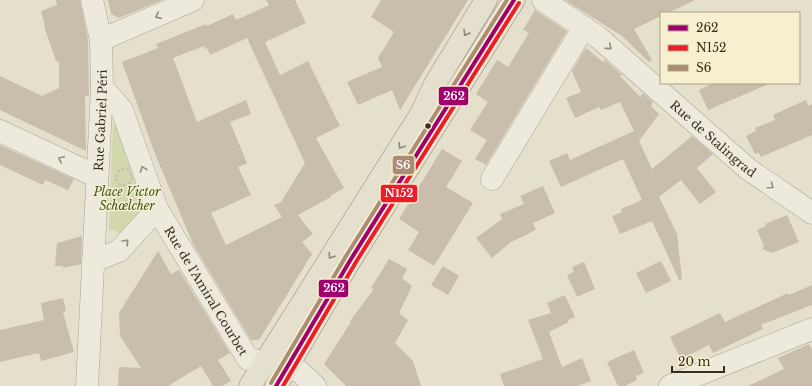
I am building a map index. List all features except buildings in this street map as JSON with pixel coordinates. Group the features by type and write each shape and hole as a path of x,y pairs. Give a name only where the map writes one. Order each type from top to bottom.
{"main road":[{"path":"250,386 422,112 435,84 486,0"},
{"path":"276,386 351,259 514,0"}],"street":[{"name":"Rue Gabriel Péri","path":"87,386 96,176 102,88 101,40 92,0"},
{"path":"101,40 193,0"},
{"name":"Rue de Stalingrad","path":"544,0 598,37 748,169 812,213"},
{"path":"492,179 584,27"},
{"name":"Rue de l'Amiral Courbet","path":"102,88 122,110 157,209 248,359 264,364 287,367"},
{"path":"0,131 96,176"},
{"path":"93,261 118,251 157,209"},
{"path":"670,386 812,329"},
{"path":"287,367 300,372 315,386"}],"green space":[{"name":"Place Victor Schœlcher","path":"119,123 147,203 120,233 109,229 113,125"}],"transit line":[{"name":"S6","path":"271,383 346,256 507,0"},
{"name":"262","path":"276,386 351,259 514,0"},
{"name":"N152","path":"283,386 356,262 519,3"}]}
